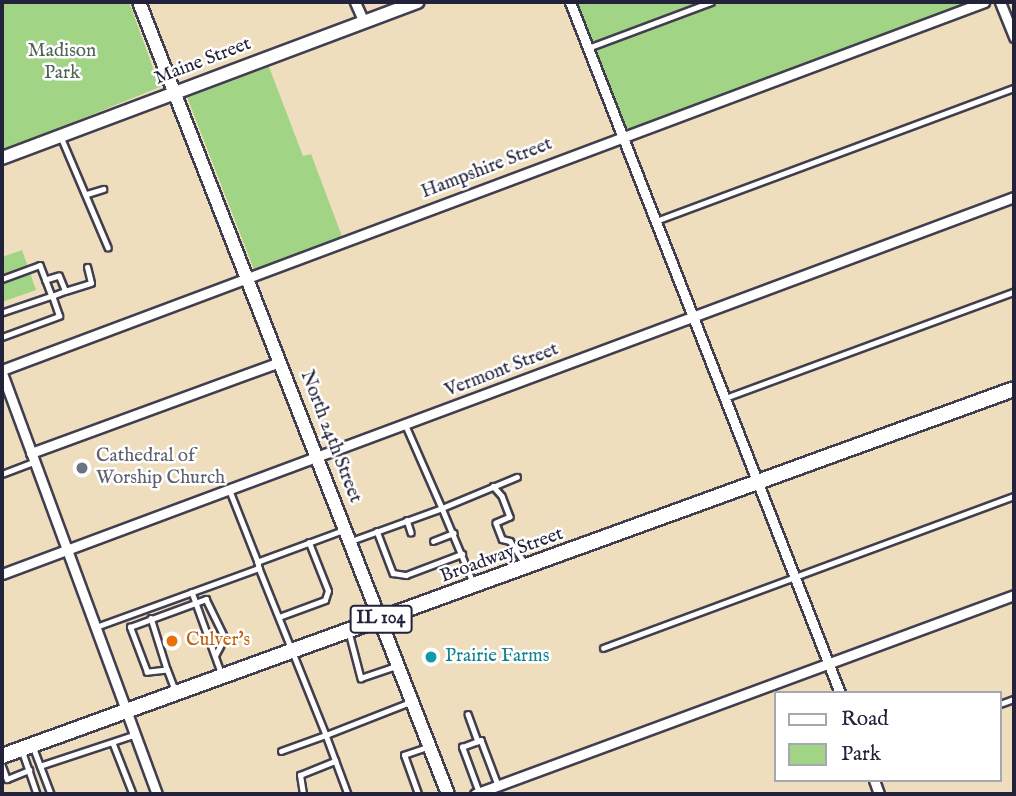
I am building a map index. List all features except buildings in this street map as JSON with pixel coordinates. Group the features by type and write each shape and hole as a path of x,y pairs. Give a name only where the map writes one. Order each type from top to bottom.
{"main road":[{"name":"North 24th Street","path":"139,2 448,794"},
{"name":"Maine Street","path":"2,158 418,2"},
{"name":"Broadway Street","path":"2,756 1014,389"}],"street":[{"path":"355,2 363,22"},
{"path":"570,2 728,397 839,691"},
{"name":"Hampshire Street","path":"2,371 984,2"},
{"path":"1000,2 1014,37"},
{"name":"Vermont Street","path":"2,574 318,459 1014,197"},
{"path":"33,458 280,362"},
{"path":"2,371 157,794"},
{"path":"477,794 1014,594"}],"lane":[{"path":"589,48 711,2"},
{"path":"656,221 1014,88"},
{"path":"61,136 79,186 88,194 108,247"},
{"path":"88,194 103,189"},
{"path":"2,279 40,265 60,316 2,337"},
{"path":"2,313 91,283 87,267"},
{"path":"46,280 59,276 65,290"},
{"path":"728,397 1014,292"},
{"path":"406,426 454,533 474,586"},
{"path":"2,474 33,458"},
{"path":"96,627 192,592 309,544 377,531 517,477"},
{"path":"493,486 510,517 496,523 502,539 510,541 528,567"},
{"path":"230,491 348,794"},
{"path":"603,648 1014,496"},
{"path":"407,520 411,532"},
{"path":"377,531 393,573 406,575 424,565 462,554"},
{"path":"433,541 454,533"},
{"path":"279,617 325,600 328,591 309,544"},
{"path":"192,592 223,677"},
{"path":"130,627 206,599 212,604 225,638 216,655"},
{"path":"125,616 147,672 167,670"},
{"path":"152,618 176,693"},
{"path":"348,631 361,678 398,665"},
{"path":"281,751 412,702"},
{"path":"468,714 478,741"},
{"path":"40,766 135,735"},
{"path":"477,794 462,747 481,740 498,786"},
{"path":"113,743 132,794"},
{"path":"418,794 404,755 429,746"},
{"path":"27,747 40,766 51,794"},
{"path":"27,747 29,770 37,794"},
{"path":"303,794 300,775 335,761"},
{"path":"2,765 7,779 29,770"}],"green space":[{"name":"Madison Park","path":"2,2 129,2 160,87 2,151"},
{"path":"575,2 971,2 626,131"},
{"path":"269,67 303,156 311,154 343,239 255,272 187,97"},
{"path":"22,250 36,290 2,302 2,257"}],"place":[{"name":"Cathedral of Worship Church","path":"82,468"},
{"name":"Culver's","path":"172,641"},
{"name":"Prairie Farms","path":"431,657"}]}
